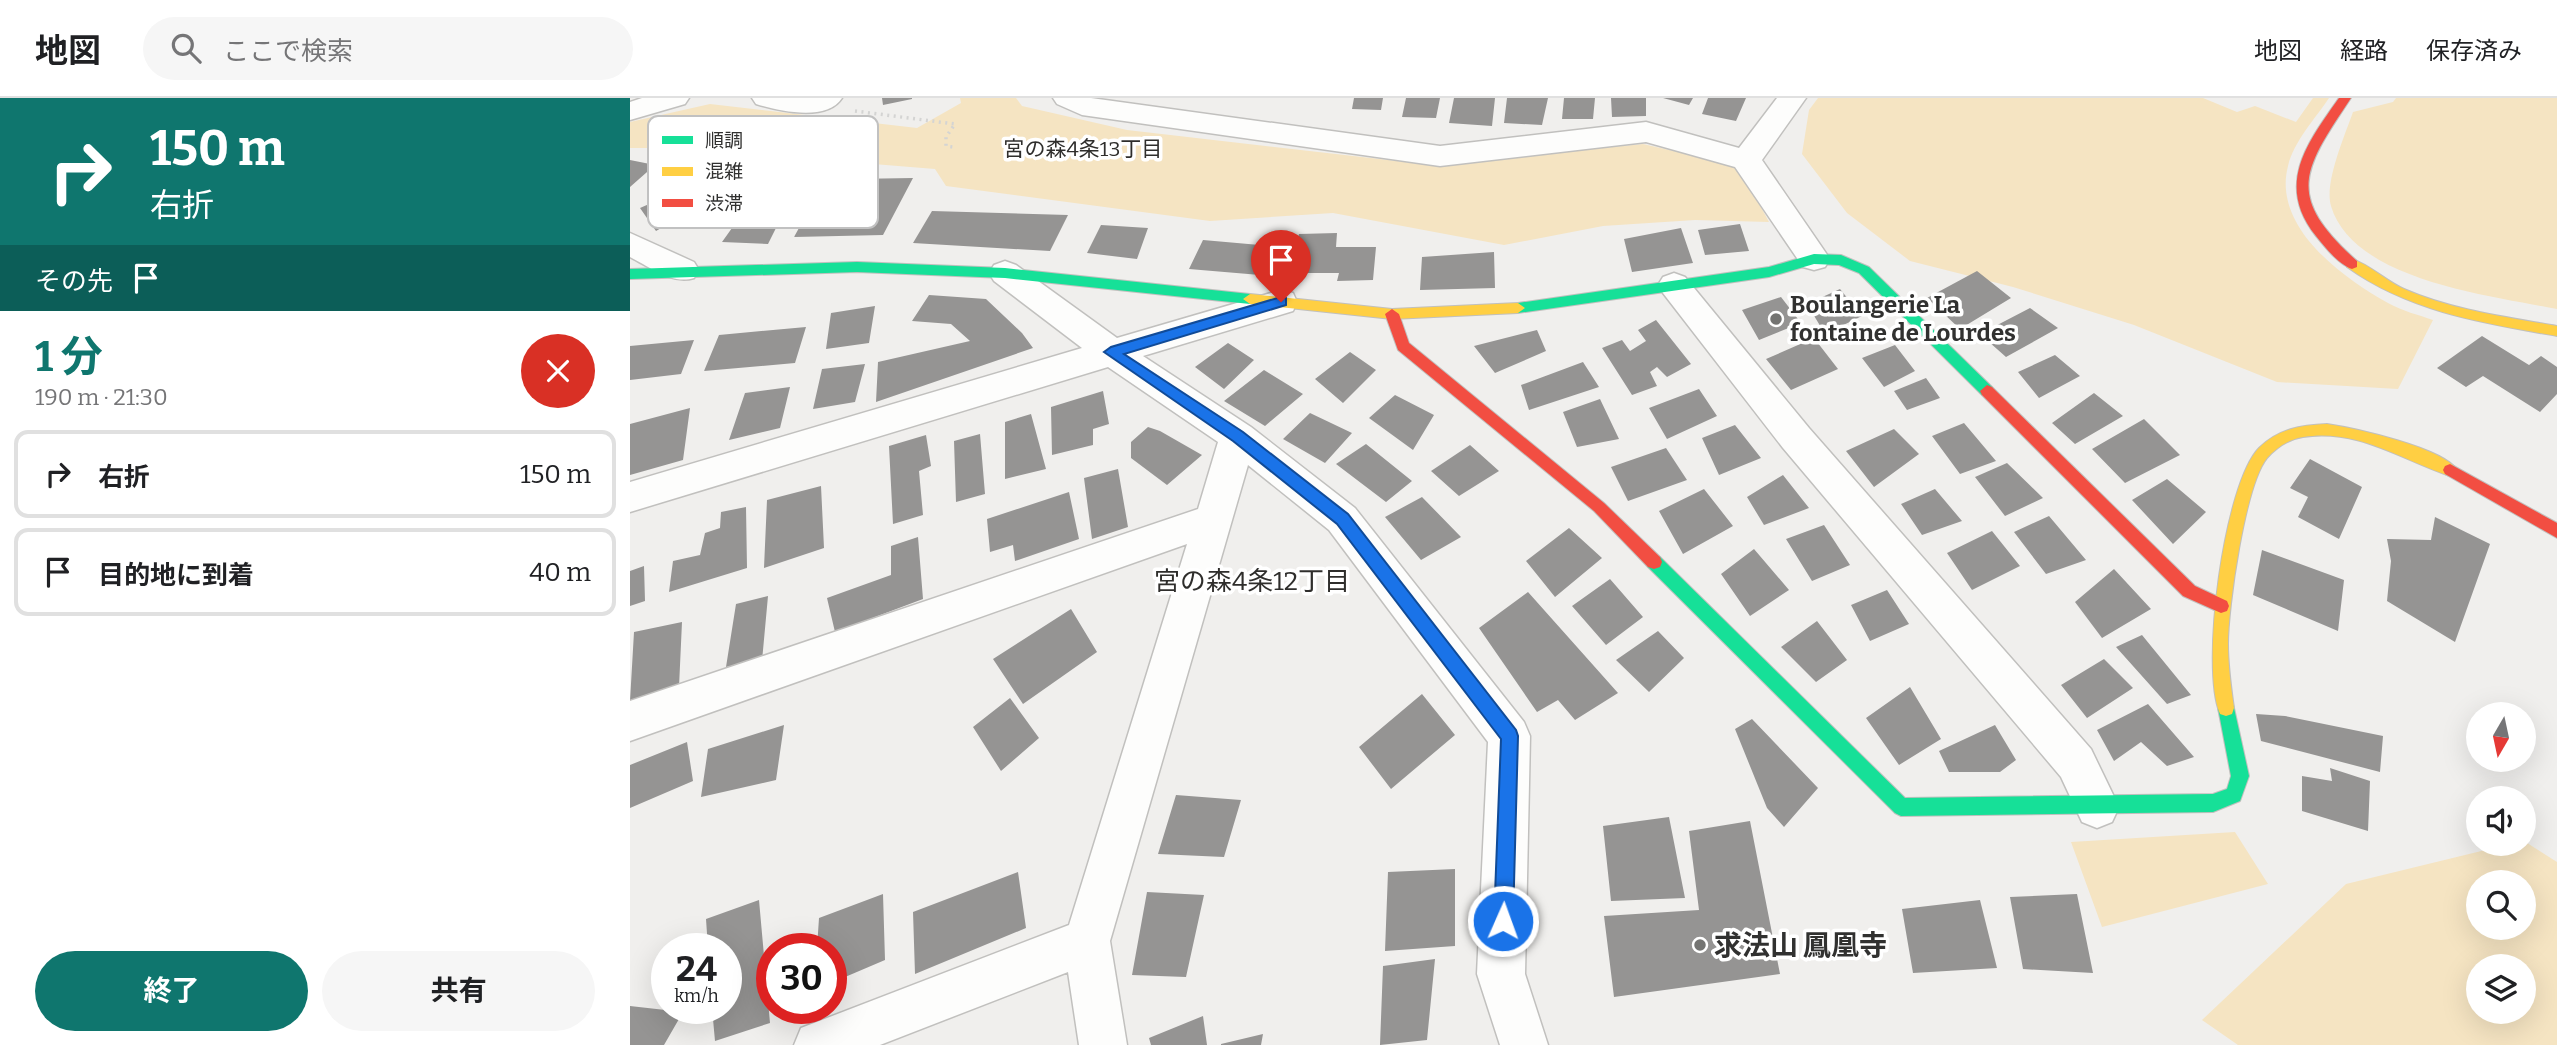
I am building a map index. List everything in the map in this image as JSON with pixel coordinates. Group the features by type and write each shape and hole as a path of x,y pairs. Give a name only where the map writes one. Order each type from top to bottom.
{"street":[{"path":"630,111 675,98"},
{"path":"766,98 818,103 828,98"},
{"path":"1068,98 1082,106 1440,156 1646,132 1746,160 1814,259"},
{"path":"1746,160 1792,98"},
{"path":"2345,98 2313,144 2302,172 2308,215 2325,240 2367,277 2434,306 2557,331"},
{"path":"630,244 683,270"},
{"path":"630,274 683,270 857,267 1005,273 1392,314 1494,311 1769,272 1814,259 1841,260 1864,270 2189,591 2221,606"},
{"path":"1005,273 1111,352 1238,436 1342,519 1509,736 1501,974 1524,1045"},
{"path":"1674,285 1796,438 2076,762 2097,807"},
{"path":"630,497 1281,302"},
{"path":"1392,314 1403,346 1599,508 1901,807 2097,807 2213,803 2234,795 2240,776 2218,644 2221,606 2249,487 2262,454 2290,435 2316,430 2356,433 2411,452 2557,531"},
{"path":"1103,1045 1087,941 1238,436"},
{"path":"630,722 1213,519"},
{"path":"818,1045 1087,941"}],"path":[{"path":"854,111 955,124 946,136 946,146 953,147"}],"shaded area":[{"path":"960,98 1016,98 1022,106 1127,130 1432,165 1643,144 1739,166 1769,222 1695,220 1603,226 1504,245 1333,213 1210,221 946,186 935,169 878,164 878,123 917,128 961,103"},
{"path":"1818,98 2203,98 2237,112 2255,106 2296,122 2313,98 2329,98 2300,139 2291,157 2286,188 2291,210 2301,230 2315,248 2351,280 2393,306 2433,320 2398,389 2277,382 2134,325 2013,287 1910,261 1847,213 1802,154 1809,110"},
{"path":"2396,98 2557,98 2557,309 2428,281 2395,268 2367,252 2344,231 2331,206 2330,185 2353,112 2393,102"},
{"path":"710,104 814,116 657,116"},
{"path":"648,118 648,148 630,148 630,122"},
{"path":"2235,832 2268,884 2102,927 2071,842"},
{"path":"2536,849 2557,862 2557,1045 2238,1045 2202,1020 2346,884 2466,855 2536,856"}],"building":[{"path":"882,98 912,98 912,99 883,105"},
{"path":"1354,98 1383,98 1381,110 1352,109"},
{"path":"1406,98 1440,98 1436,118 1402,117"},
{"path":"1454,98 1495,98 1492,126 1449,123"},
{"path":"1507,98 1548,98 1542,125 1504,123"},
{"path":"1564,98 1595,98 1593,119 1562,119"},
{"path":"1611,98 1646,98 1646,116 1612,117"},
{"path":"1663,98 1693,98 1689,105"},
{"path":"1708,98 1746,98 1736,121 1702,114"},
{"path":"630,160 648,164 648,171 630,187"},
{"path":"913,178 883,235 794,237 799,228 878,228 878,179"},
{"path":"648,204 648,220 640,208"},
{"path":"932,211 1068,215 1050,251 913,243"},
{"path":"1740,224 1749,251 1705,255 1698,230"},
{"path":"1101,225 1148,228 1137,259 1087,253"},
{"path":"732,228 776,228 768,244 722,242"},
{"path":"1681,228 1693,263 1632,272 1624,239"},
{"path":"1337,233 1336,247 1376,247 1373,280 1337,281 1339,273 1302,273 1305,258 1292,257 1299,234"},
{"path":"1203,240 1271,246 1260,275 1189,269"},
{"path":"1494,252 1495,288 1420,290 1422,257"},
{"path":"1977,271 2011,298 1960,329 1927,298"},
{"path":"1840,289 1862,316 1825,334 1807,304"},
{"path":"929,295 986,299 1022,333 1033,348 876,402 878,362 970,341 951,324 912,321"},
{"path":"1781,297 1801,323 1759,340 1742,310"},
{"path":"875,306 869,343 826,349 831,313"},
{"path":"2030,308 2058,328 2006,357 1980,334"},
{"path":"1656,320 1691,364 1667,377 1657,367 1650,372 1657,386 1632,395 1602,348 1622,340 1630,351 1646,341 1638,330"},
{"path":"806,327 795,363 704,371 719,335"},
{"path":"1537,330 1546,351 1495,373 1474,346"},
{"path":"2482,336 2529,365 2541,356 2557,367 2557,394 2540,412 2483,376 2466,387 2437,368"},
{"path":"1814,338 1838,369 1791,390 1766,359"},
{"path":"694,340 681,374 630,380 630,346"},
{"path":"1228,343 1254,360 1224,389 1195,367"},
{"path":"1895,345 1915,371 1884,387 1862,358"},
{"path":"1350,352 1376,370 1343,403 1315,379"},
{"path":"2055,355 2080,376 2039,398 2018,372"},
{"path":"1583,362 1599,387 1529,410 1521,385"},
{"path":"865,364 855,402 813,409 822,369"},
{"path":"1264,370 1303,394 1265,426 1224,401"},
{"path":"1926,378 1940,398 1907,410 1894,391"},
{"path":"790,387 780,428 729,440 745,393"},
{"path":"1699,389 1717,416 1667,439 1649,408"},
{"path":"1103,391 1109,424 1093,429 1093,445 1052,455 1051,407"},
{"path":"2094,393 2123,416 2075,444 2052,423"},
{"path":"1395,395 1434,415 1413,450 1369,418"},
{"path":"1600,399 1619,439 1577,447 1563,412"},
{"path":"690,408 683,460 630,475 630,424"},
{"path":"1310,413 1352,433 1325,463 1283,439"},
{"path":"1031,414 1046,469 1005,479 1005,422"},
{"path":"2144,419 2180,455 2125,483 2092,449"},
{"path":"1964,423 1996,461 1960,474 1932,436"},
{"path":"1735,425 1761,458 1719,475 1702,438"},
{"path":"1148,427 1202,455 1167,485 1131,458 1131,442"},
{"path":"1894,429 1919,454 1874,487 1846,451"},
{"path":"980,434 985,494 956,502 954,441"},
{"path":"926,435 931,466 919,471 923,515 893,524 889,446"},
{"path":"1366,444 1412,481 1386,502 1336,464"},
{"path":"1470,445 1499,471 1459,496 1431,471"},
{"path":"1666,448 1687,480 1628,501 1611,467"},
{"path":"2310,459 2362,487 2339,539 2298,517 2308,497 2290,488"},
{"path":"2007,463 2043,498 2005,516 1975,477"},
{"path":"1118,469 1128,527 1092,539 1084,478"},
{"path":"1783,475 1809,508 1764,525 1747,497"},
{"path":"2167,479 2206,512 2173,544 2132,500"},
{"path":"821,486 824,548 764,568 767,500"},
{"path":"1704,489 1733,526 1683,554 1659,511"},
{"path":"1935,489 1962,521 1922,535 1901,504"},
{"path":"1069,492 1079,539 1015,561 1013,545 990,552 987,519"},
{"path":"1422,497 1461,537 1421,560 1385,517"},
{"path":"746,507 747,568 669,592 673,561 700,555 705,533 720,528 721,512"},
{"path":"2049,516 2086,560 2046,574 2014,532"},
{"path":"2435,517 2490,544 2455,642 2387,601 2391,561 2387,539 2431,540"},
{"path":"1824,525 1850,565 1812,581 1786,539"},
{"path":"1569,528 1602,558 1555,597 1526,561"},
{"path":"1992,531 2020,566 1972,590 1947,553"},
{"path":"918,537 923,599 835,632 827,598 891,575 891,546"},
{"path":"1754,549 1789,590 1750,616 1721,574"},
{"path":"2262,550 2344,580 2338,631 2253,595"},
{"path":"644,566 645,601 630,606 630,571"},
{"path":"2114,569 2151,609 2102,638 2075,602"},
{"path":"1610,579 1643,617 1606,645 1572,606"},
{"path":"1887,590 1909,624 1870,641 1851,605"},
{"path":"1528,592 1618,693 1575,720 1558,700 1537,712 1479,628"},
{"path":"768,596 762,661 726,667 736,604"},
{"path":"1071,609 1097,652 1023,704 993,659"},
{"path":"1817,621 1847,660 1816,682 1781,647"},
{"path":"682,622 679,687 630,701 634,632"},
{"path":"1658,631 1684,658 1649,692 1616,660"},
{"path":"2142,635 2191,695 2167,704 2116,647"},
{"path":"2104,659 2133,688 2087,718 2061,685"},
{"path":"1910,687 1941,739 1899,765 1866,718"},
{"path":"1422,694 1455,735 1391,789 1359,747"},
{"path":"1010,698 1039,738 1001,771 973,727"},
{"path":"2148,704 2194,757 2167,766 2141,742 2114,761 2097,730"},
{"path":"2256,714 2285,716 2383,736 2380,772 2261,741"},
{"path":"1752,719 1818,788 1784,827 1767,808 1735,729"},
{"path":"784,725 776,780 701,797 708,749"},
{"path":"1995,725 2016,760 2000,772 1949,772 1939,751"},
{"path":"687,742 693,781 630,808 630,765"},
{"path":"2330,768 2370,781 2368,831 2302,811 2302,776 2332,781"},
{"path":"1176,795 1241,800 1224,857 1158,854"},
{"path":"1669,817 1685,898 1611,901 1603,826"},
{"path":"1750,821 1780,974 1614,997 1604,916 1699,910 1689,831"},
{"path":"1455,869 1455,946 1385,951 1388,872"},
{"path":"1018,872 1026,928 915,974 913,912"},
{"path":"1147,892 1204,895 1186,977 1132,975"},
{"path":"883,894 885,960 847,976 847,933 818,933 819,918"},
{"path":"2077,894 2093,973 2023,969 2010,897"},
{"path":"759,900 762,933 756,933 756,1024 767,1024 715,1041 713,1024 742,1024 742,933 707,933 706,919"},
{"path":"1980,900 1997,968 1913,973 1902,909"},
{"path":"1435,959 1427,1040 1380,1045 1383,966"},
{"path":"630,1006 651,1008 651,1024 676,1024 664,1045 630,1045"},
{"path":"1203,1016 1207,1045 1151,1045 1149,1038"},
{"path":"1263,1034 1261,1045 1221,1045 1221,1044"}],"traffic: fast":[{"path":"1518,308 1769,272 1814,259 1841,260 1864,270 1987,391"},
{"path":"630,274 857,267 1005,273 1250,299"},
{"path":"1654,562 1901,807 2213,803 2234,795 2240,776 2226,708"}],"traffic: slow":[{"path":"2352,264 2374,280 2423,302 2476,316 2557,331"},
{"path":"1250,299 1392,314 1518,308"},
{"path":"2226,708 2220,644 2222,604 2244,496 2251,473 2262,454 2279,439 2302,431 2327,430 2381,441 2408,450 2450,470"}],"traffic: jam":[{"path":"2345,98 2315,144 2306,164 2302,184 2303,203 2312,222 2328,242 2352,264"},
{"path":"1392,314 1403,346 1599,507 1654,562"},
{"path":"1987,391 2189,591 2221,606"},
{"path":"2450,470 2557,531"}],"place":[{"name":"Boulangerie La fontaine de Lourdes","path":"1776,319"},
{"name":"求法山 鳳凰寺","path":"1700,945"}],"district":[{"name":"宮の森4条13丁目","path":"1083,149"},
{"name":"宮の森4条12丁目","path":"1252,581"}],"route":[{"path":"1281,302 1111,352 1238,436 1342,519 1509,736 1503,921"}]}
